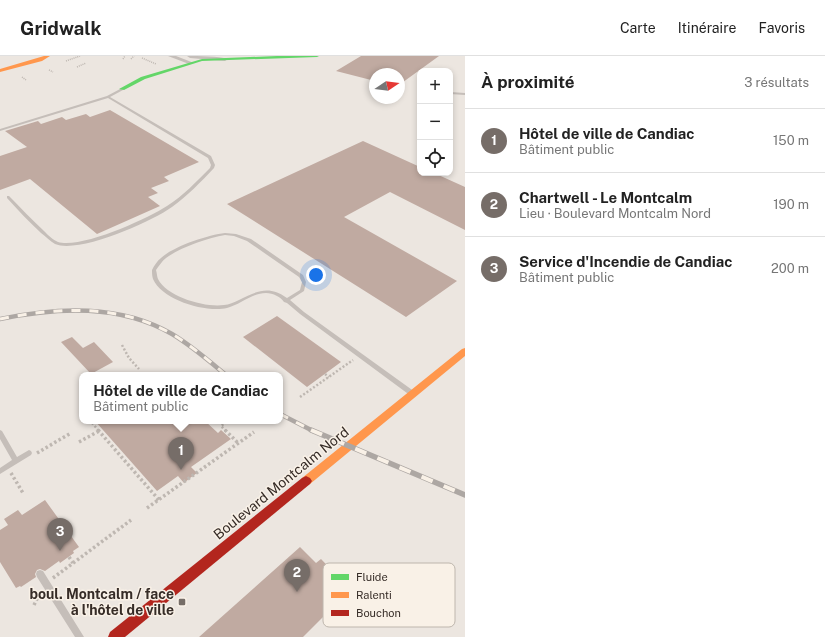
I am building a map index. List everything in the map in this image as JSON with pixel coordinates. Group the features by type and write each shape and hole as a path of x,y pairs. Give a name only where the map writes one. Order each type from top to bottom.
{"street":[{"path":"0,71 40,60 48,56"},
{"path":"171,56 190,59 317,56"},
{"path":"122,89 143,78 190,59"},
{"name":"Boulevard Montcalm Nord","path":"114,637 465,351"}],"lane":[{"path":"0,130 108,97 122,89"},
{"path":"453,93 465,94"},
{"path":"8,197 52,241 67,245 78,244 105,236 158,214 185,194 212,168 213,165 210,157 108,97"},
{"path":"286,301 302,291 304,282 302,276 249,240 240,236 231,234 216,235 179,249 166,256 154,270 154,274 159,285 164,290 192,303 223,310 262,291 274,292 286,301 413,394"},
{"path":"0,433 16,461"},
{"path":"0,471 29,453"},
{"path":"40,574 80,637"}],"path":[{"path":"66,61 80,56"},
{"path":"131,59 134,56"},
{"path":"142,58 156,64"},
{"path":"77,67 86,63"},
{"path":"49,70 53,72"},
{"path":"22,77 26,80"},
{"path":"122,345 129,358 140,368"},
{"path":"300,397 351,361"},
{"path":"325,374 329,377"},
{"path":"93,424 160,500"},
{"path":"224,424 221,426 238,442"},
{"path":"79,442 99,431"},
{"path":"147,508 254,432"},
{"path":"29,453 37,454 71,433"},
{"path":"7,467 23,493"},
{"path":"60,573 132,520"},
{"path":"69,557 73,563"}],"building":[{"path":"361,56 439,56 422,68 417,68 417,72 405,81 405,68 369,68 369,79 336,71"},
{"path":"110,110 199,162 164,177 169,181 151,188 158,193 148,197 160,206 97,234 30,179 0,190 0,156 27,147 5,131 38,121 41,124 62,117 66,120 86,114 90,117"},
{"path":"363,141 417,166 417,176 441,176 465,187 465,230 390,192 344,217 457,281 406,317 227,204"},
{"path":"277,316 341,362 307,387 243,337"},
{"path":"72,337 83,348 94,342 113,362 95,372 89,372 61,342"},
{"path":"98,424 208,424 218,433 221,430 231,439 191,467 197,473 184,483 178,476 157,491"},
{"path":"45,500 79,547 73,551 74,553 60,563 59,561 45,571 40,569 37,570 35,574 36,577 21,587 16,588 0,562 0,530 8,525 4,519 18,510 22,515"},
{"path":"300,547 316,563 321,559 325,563 323,563 323,617 303,637 199,637"}],"railway":[{"path":"0,319 44,312 66,311 110,313 131,317 152,324 172,334 222,372"},
{"path":"283,416 311,430"},
{"path":"311,430 465,495"}],"traffic: fast":[{"path":"122,89 143,78 202,60 317,56"}],"traffic: slow":[{"path":"0,71 40,60 48,56"},
{"path":"306,481 465,351"}],"traffic: jam":[{"path":"115,637 306,481"}],"place":[{"name":"Hôtel de ville de Candiac","path":"181,470"},
{"name":"Service d'Incendie de Candiac","path":"60,551"},
{"name":"Chartwell - Le Montcalm","path":"297,592"},
{"name":"boul. Montcalm / face à l'hôtel de ville","path":"182,602"}]}
